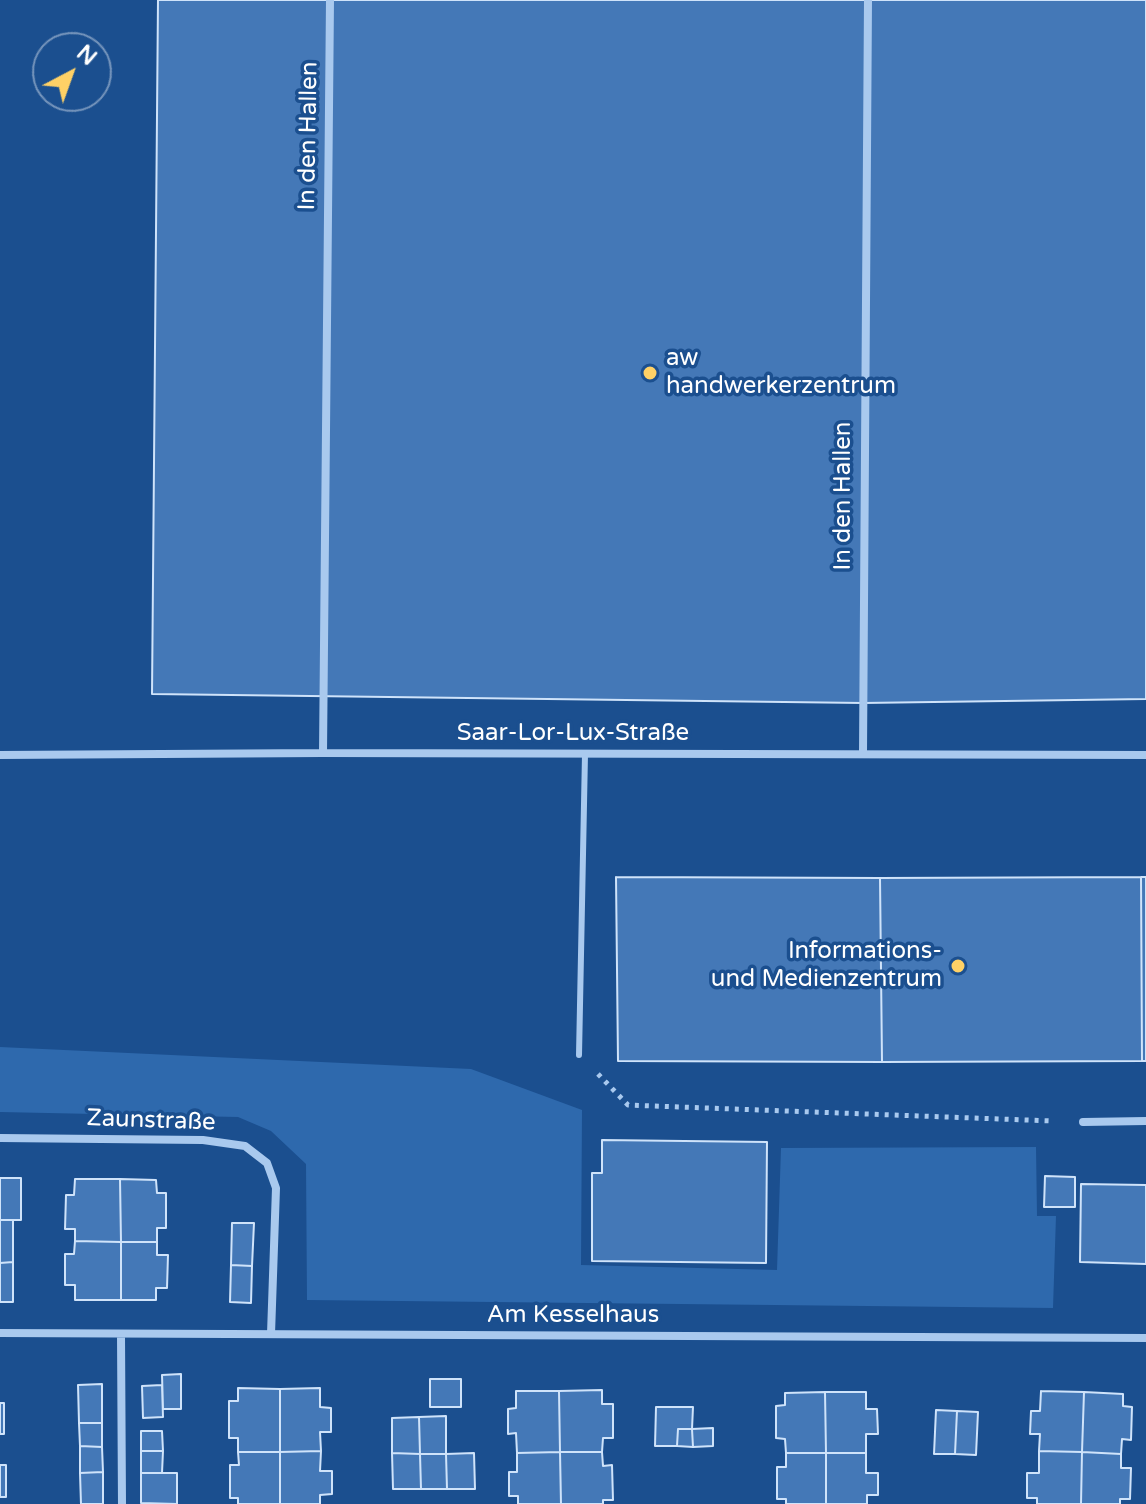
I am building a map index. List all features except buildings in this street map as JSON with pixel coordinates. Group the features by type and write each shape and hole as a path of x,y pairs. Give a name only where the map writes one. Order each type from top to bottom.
{"street":[{"name":"In den Hallen","path":"323,753 330,0"},
{"name":"In den Hallen","path":"863,753 868,0"},
{"name":"Saar-Lor-Lux-Straße","path":"0,755 1146,755"},
{"path":"1083,1122 1146,1121"},
{"name":"Zaunstraße","path":"0,1138 203,1140 245,1146 267,1163 276,1188 271,1334"},
{"name":"Am Kesselhaus","path":"0,1333 1146,1338"},
{"path":"121,1335 122,1504"}],"lane":[{"path":"579,1055 585,754"}],"path":[{"path":"579,1055 628,1105 1083,1122"}],"shaded area":[{"path":"0,1047 471,1069 582,1110 581,1265 777,1270 781,1148 1036,1147 1037,1216 1056,1216 1053,1308 307,1300 306,1164 271,1131 238,1117 0,1112"}],"place":[{"name":"aw handwerkerzentrum","path":"650,373"},
{"name":"Informations- und Medienzentrum","path":"958,966"}]}
